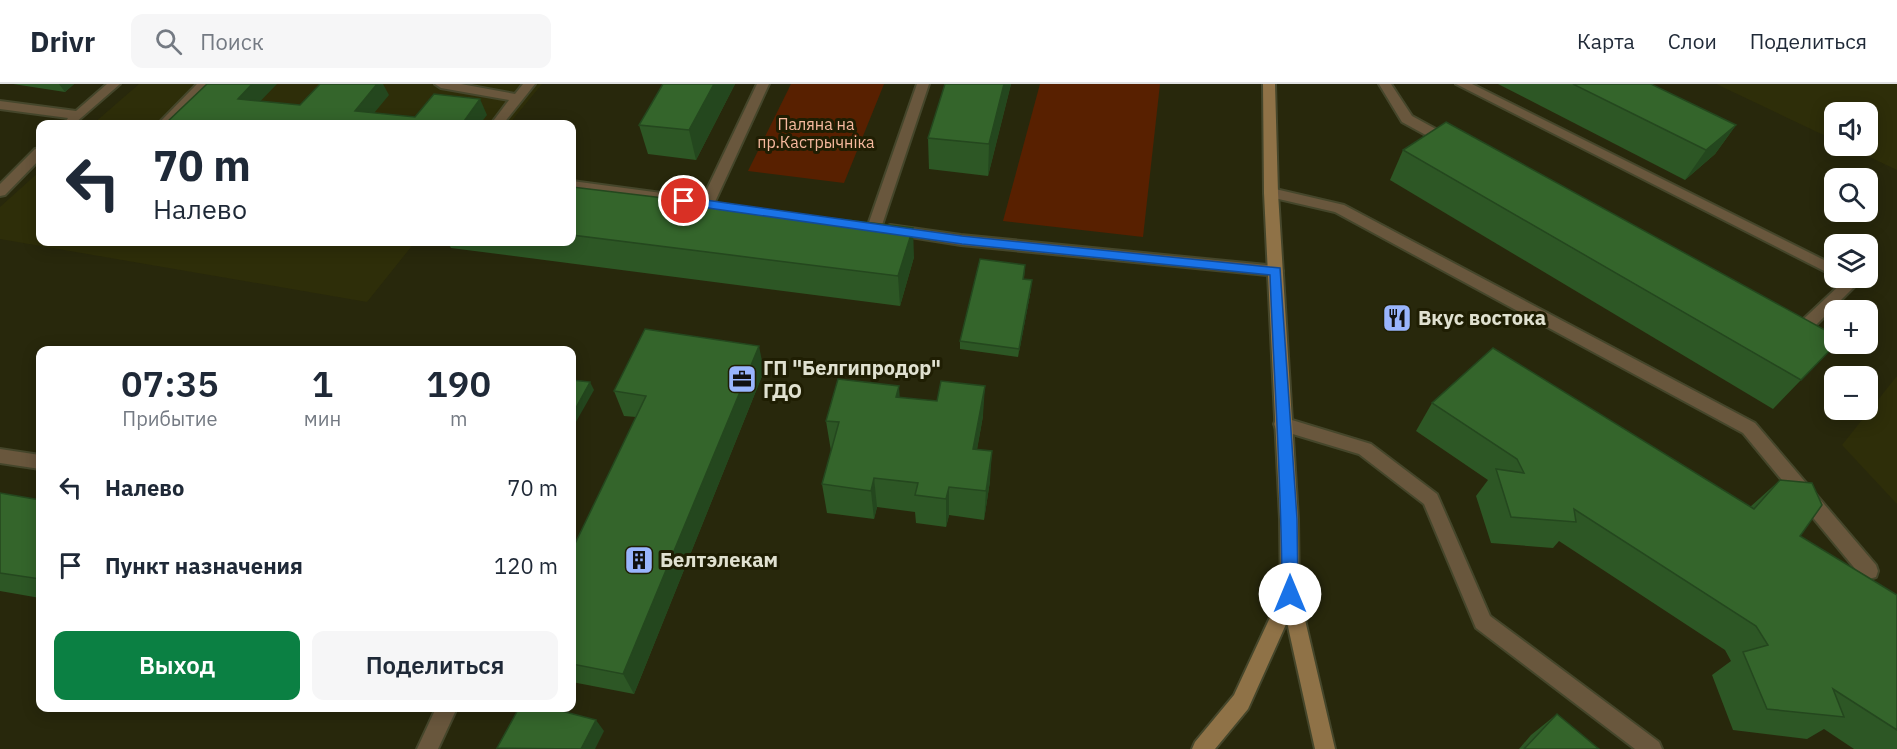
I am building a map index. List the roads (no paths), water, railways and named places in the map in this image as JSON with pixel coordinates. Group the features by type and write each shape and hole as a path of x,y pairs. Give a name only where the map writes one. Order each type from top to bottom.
{"main road":[{"path":"1269,84 1270,193 1289,519 1290,594 1325,749"},
{"path":"1202,749 1241,702 1290,594"}],"lane":[{"path":"73,120 114,84"},
{"path":"168,120 204,84"},
{"path":"441,84 518,98"},
{"path":"500,120 529,84"},
{"path":"576,186 712,205 763,84"},
{"path":"923,84 868,227 962,240 1276,271"},
{"path":"1386,84 1407,119 1458,147"},
{"path":"1462,84 1824,267"},
{"path":"0,105 78,115"},
{"path":"0,192 36,156"},
{"path":"1270,193 1339,208 1749,428 1869,571"},
{"path":"1786,330 1797,335 1846,288"},
{"path":"1282,424 1365,449 1431,499 1483,622 1652,749"},
{"path":"0,456 36,461"},
{"path":"427,749 445,712"}],"place":[{"name":"Вкус востока","path":"1397,318"},
{"name":"ГП \"Белгипродор\" ГДО","path":"742,379"},
{"name":"Белтэлекам","path":"639,560"}],"park label":[{"name":"Паляна на пр.Кастрычніка","path":"816,133"}]}
